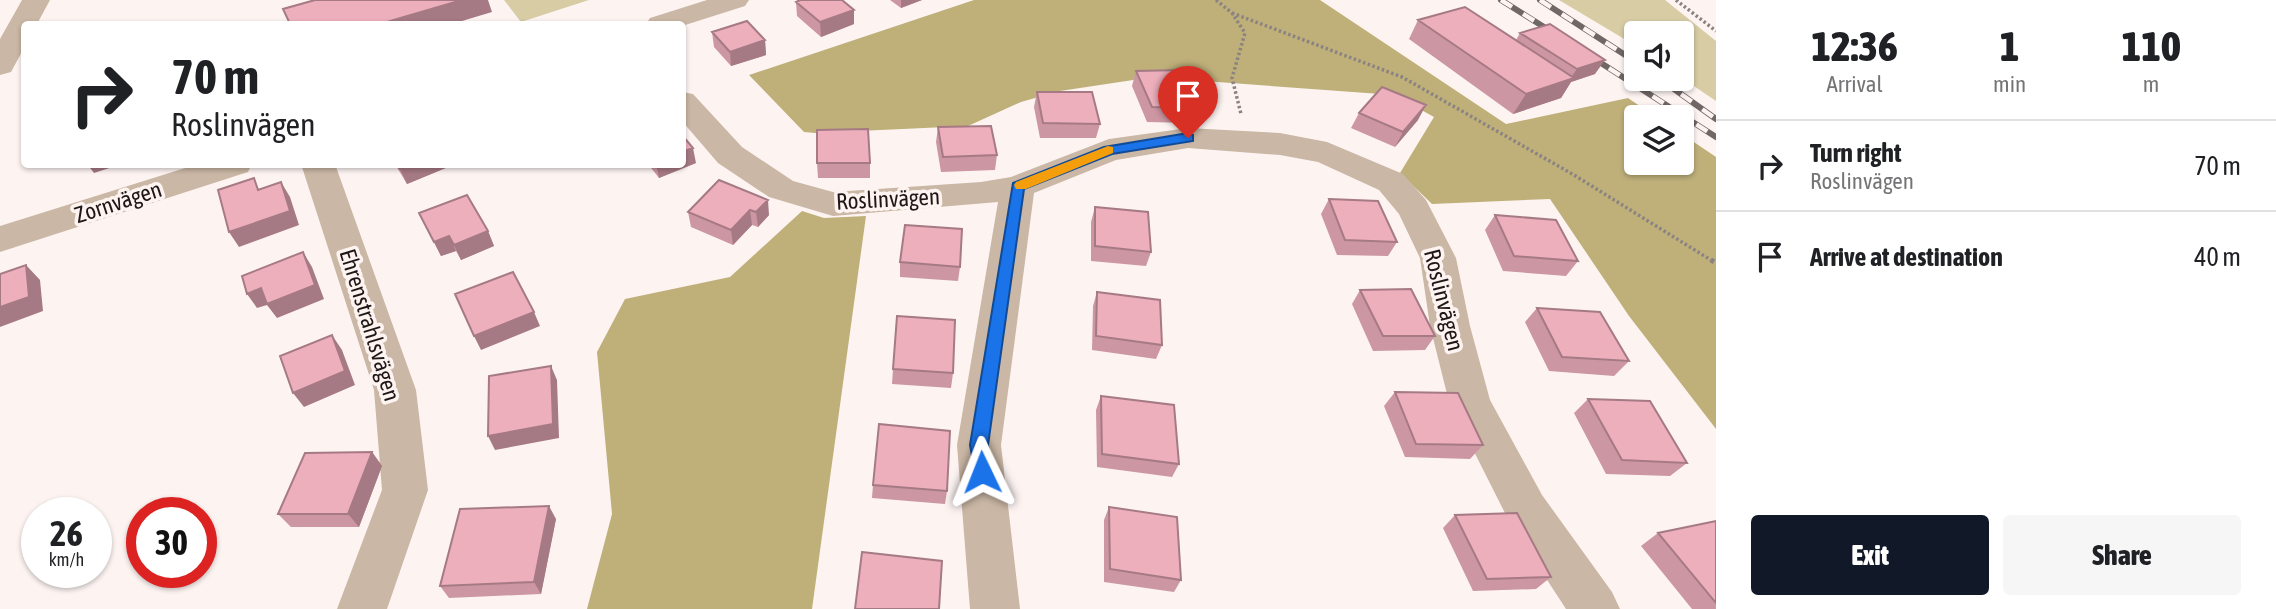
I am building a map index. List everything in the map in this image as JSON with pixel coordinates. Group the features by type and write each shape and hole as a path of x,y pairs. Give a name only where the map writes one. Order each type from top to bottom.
{"street":[{"path":"25,21 36,0"},
{"path":"670,21 736,0"},
{"path":"0,66 21,28"},
{"name":"Roslinvägen","path":"686,106 730,155 750,169 781,189 833,204 981,194 1018,187 1109,150 1188,138 1280,144 1327,153 1391,182 1414,209 1438,258 1450,326 1470,402 1526,509 1595,609"},
{"name":"Zornvägen","path":"0,239 223,168"},
{"name":"Ehrenstrahlsvägen","path":"319,168 395,390 405,489 362,609"},
{"path":"995,609 979,445 1018,187"}],"path":[{"path":"1216,0 1232,13 1245,33 1232,78 1238,105"},
{"path":"1676,0 1716,31"},
{"path":"1232,13 1402,77 1574,176 1716,263"}],"shaded area":[{"path":"504,0 589,0 524,21 520,21"},
{"path":"974,0 1320,0 1506,124 1628,98 1638,105 1624,105 1624,175 1694,175 1694,142 1716,157 1716,429 1629,316 1550,199 1432,204 1400,173 1434,117 1394,95 1190,80 1173,74 1060,91 1021,102 968,126 815,133 804,132 749,75"},
{"path":"1559,0 1665,0 1691,21 1624,21 1624,39"},
{"path":"1694,23 1716,41 1716,101 1694,86"},
{"path":"802,211 824,218 866,216 812,609 587,609 612,514 597,352 625,299 730,277"}],"building":[{"path":"315,0 462,0 390,21 289,21 283,9"},
{"path":"842,0 854,10 820,22 796,2"},
{"path":"1465,7 1574,78 1526,94 1418,20"},
{"path":"747,21 765,40 730,52 712,32"},
{"path":"1550,24 1605,60 1577,69 1520,33"},
{"path":"1182,70 1196,108 1152,107 1136,71"},
{"path":"1382,87 1426,105 1403,132 1359,113"},
{"path":"1037,92 1092,92 1100,124 1043,123"},
{"path":"991,126 997,155 943,157 938,127"},
{"path":"868,129 870,163 817,163 817,130"},
{"path":"686,140 693,148 686,151"},
{"path":"254,178 258,190 281,182 290,211 229,232 218,190"},
{"path":"719,180 768,200 756,212 750,210 731,230 688,212"},
{"path":"467,195 488,231 454,245 449,236 434,242 419,213"},
{"path":"1329,199 1378,201 1397,242 1345,240"},
{"path":"1095,207 1148,212 1151,252 1095,246"},
{"path":"1495,215 1556,220 1578,261 1514,256"},
{"path":"905,225 962,229 960,267 900,262"},
{"path":"303,252 315,285 267,304 261,288 247,294 242,276"},
{"path":"26,265 29,297 0,307 0,274"},
{"path":"513,272 534,312 474,336 455,294"},
{"path":"1411,289 1435,336 1383,336 1360,290"},
{"path":"1097,292 1160,300 1162,345 1096,336"},
{"path":"1537,308 1600,312 1629,361 1562,357"},
{"path":"897,316 955,320 953,373 893,369"},
{"path":"332,335 345,371 293,393 280,356"},
{"path":"551,366 553,424 488,436 489,376"},
{"path":"1395,392 1458,393 1483,445 1416,444"},
{"path":"1101,396 1174,405 1179,464 1102,454"},
{"path":"1588,399 1650,401 1687,463 1622,460"},
{"path":"879,424 950,431 947,491 873,485"},
{"path":"372,452 348,514 278,514 305,453"},
{"path":"549,506 534,582 440,586 460,509"},
{"path":"1109,507 1177,517 1181,580 1110,569"},
{"path":"1517,513 1551,577 1487,579 1455,515"},
{"path":"1716,521 1716,603 1658,533"},
{"path":"862,552 942,561 939,609 855,609"}],"railway":[{"path":"1501,0 1560,37"},
{"path":"1540,0 1624,54"},
{"path":"1587,54 1716,137"},
{"path":"1677,91 1716,119"}],"slow traffic":[{"path":"1021,185 1108,150"}],"route":[{"path":"982,472 979,445 1018,187 1109,150 1188,138"}]}
